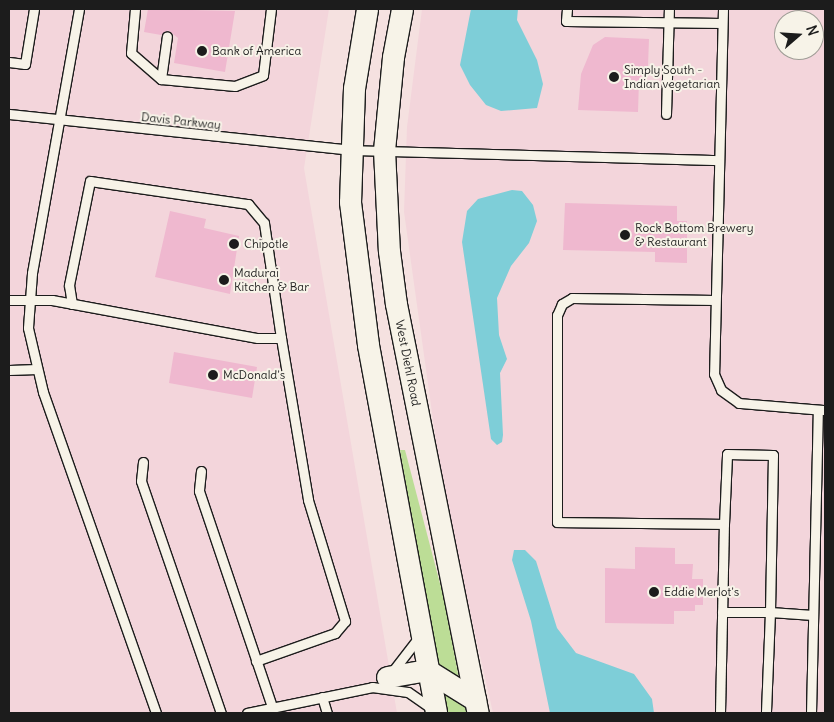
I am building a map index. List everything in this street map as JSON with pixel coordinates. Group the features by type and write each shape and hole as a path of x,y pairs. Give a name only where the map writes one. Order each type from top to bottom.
{"street":[{"path":"367,9 355,80 350,150 350,202 368,345 436,712"},
{"name":"West Diehl Road","path":"402,9 393,57 384,150 386,212 396,304 477,707"},
{"path":"427,670 477,707"},
{"path":"380,682 427,670"}],"lane":[{"path":"9,62 25,64 34,9"},
{"path":"79,9 29,299 28,328 37,368 156,713"},
{"path":"135,9 131,53 161,79 235,86 263,75 271,9"},
{"path":"567,9 566,22 669,20 722,23"},
{"path":"666,114 669,9"},
{"path":"722,9 717,160 714,374 721,390 732,400 749,406 822,410 813,614 811,713"},
{"path":"161,79 167,36"},
{"name":"Davis Parkway","path":"9,114 59,122 350,150 717,160"},
{"path":"72,304 69,285 90,181 248,204 264,223 308,500 346,621 336,633 256,661"},
{"path":"715,300 572,298 562,304 557,315 557,522 724,524"},
{"path":"9,300 29,299 72,304 258,338 281,338"},
{"path":"9,370 37,368"},
{"path":"720,713 727,454 773,455 766,713"},
{"path":"143,462 141,481 221,713"},
{"path":"201,471 199,491 272,707"},
{"path":"722,612 813,614"},
{"path":"380,682 421,634"},
{"path":"247,713 380,682 408,692 436,712"},
{"path":"322,697 327,713"}],"shaded area":[{"path":"9,9 329,9 304,168 397,713 9,713"},
{"path":"422,9 825,9 825,713 493,713 443,491 404,212 407,127"}],"green space":[{"path":"400,450 405,450 443,595 460,684 438,673"},
{"path":"442,694 465,703 467,713 446,713"}],"water":[{"path":"471,9 518,9 517,20 537,60 543,84 537,108 501,111 486,105 470,85 460,65"},
{"path":"512,190 522,191 533,205 537,221 529,243 511,266 497,298 499,335 507,359 500,373 503,435 502,442 497,445 491,439 462,242 467,211 478,199"},
{"path":"514,550 525,550 536,561 557,628 576,653 634,674 652,699 654,713 550,713 531,621 512,560"}],"building":[{"name":"Bank of America","path":"148,9 235,11 225,72 174,63 178,38 168,30 161,35 144,32"},
{"path":"605,37 649,39 648,66 639,80 638,112 578,110 581,74 593,45"},
{"name":"Rock Bottom Brewery & Restaurant","path":"565,203 677,206 677,221 687,221 687,263 655,262 655,252 563,250"},
{"path":"170,211 206,219 204,228 239,236 230,294 155,277"},
{"name":"McDonald's","path":"174,352 257,367 252,398 169,383"},
{"name":"Eddie Merlot's","path":"635,547 675,548 675,564 693,564 692,579 703,579 703,605 695,605 695,611 674,611 674,624 605,623 605,568 635,569"}],"place":[{"name":"Bank of America","path":"202,51"},
{"name":"Simply South - Indian vegetarian","path":"614,77"},
{"name":"Rock Bottom Brewery & Restaurant","path":"625,235"},
{"name":"Chipotle","path":"234,244"},
{"name":"Madurai Kitchen & Bar","path":"224,280"},
{"name":"McDonald's","path":"213,375"},
{"name":"Eddie Merlot's","path":"654,592"}]}
